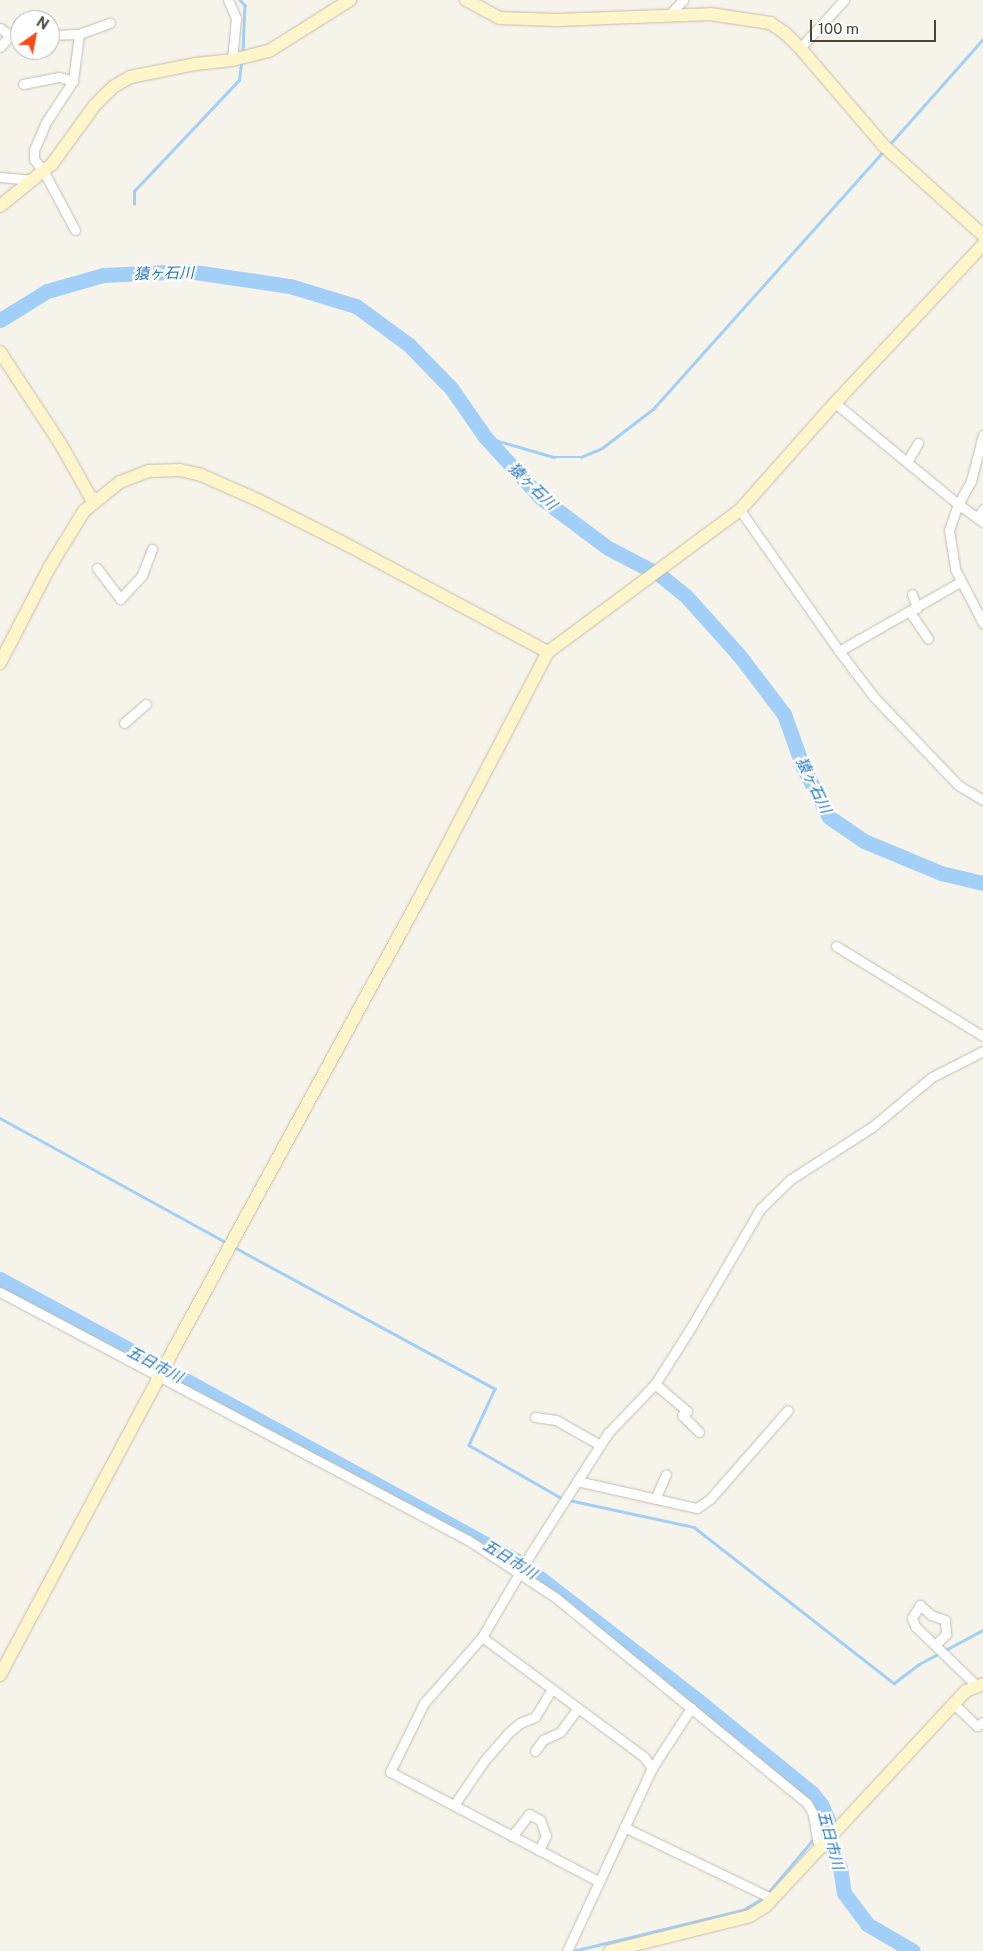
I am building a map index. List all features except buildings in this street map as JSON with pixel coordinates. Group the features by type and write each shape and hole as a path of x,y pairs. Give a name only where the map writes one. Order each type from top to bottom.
{"street":[{"path":"228,0 236,18 232,60"},
{"path":"0,206 52,164 95,105 113,87 130,77 196,64 232,60 269,51 350,0"},
{"path":"466,0 500,18 557,20 669,14 710,14 770,23 785,33 800,48 884,146 983,235"},
{"path":"669,14 683,0"},
{"path":"800,48 844,0"},
{"path":"60,35 79,34 110,23"},
{"path":"75,230 39,176 34,159 34,150 46,122 72,81 79,34"},
{"path":"0,47 10,39"},
{"path":"23,84 59,77 72,81"},
{"path":"0,176 39,176"},
{"path":"0,1675 159,1376 402,930 548,652 740,510 835,402 983,244"},
{"path":"0,352 60,443 91,498 97,499"},
{"path":"835,402 980,520 983,509"},
{"path":"983,435 971,481 958,504 949,530 955,569 960,582 983,623"},
{"path":"907,462 918,443"},
{"path":"0,663 49,568 84,511 120,482 149,471 180,470 201,475 236,489 340,541 548,652"},
{"path":"740,510 839,651 874,697 958,785 983,800"},
{"path":"97,568 120,599 142,575 152,549"},
{"path":"839,651 914,610 960,582"},
{"path":"912,594 914,610 928,639"},
{"path":"124,723 146,704"},
{"path":"836,946 983,1036"},
{"path":"598,1881 390,1772 424,1703 482,1637 531,1553 608,1433 655,1384 690,1330 760,1209 790,1179 872,1128 932,1077 983,1051"},
{"path":"0,1292 280,1438 460,1536 520,1572 555,1597 807,1803 813,1814 817,1840 823,1845"},
{"path":"655,1384 687,1411 682,1415 699,1432"},
{"path":"577,1481 697,1508 710,1499 788,1410"},
{"path":"535,1417 556,1420 600,1445"},
{"path":"655,1499 666,1474"},
{"path":"610,1951 750,1916 773,1898 966,1691 980,1685 935,1645 915,1626 912,1618 920,1606 931,1615 945,1620 946,1634 935,1645"},
{"path":"482,1637 644,1757 652,1768"},
{"path":"454,1806 484,1760 508,1733 520,1723 535,1717 552,1689"},
{"path":"954,1704 978,1726 983,1722"},
{"path":"535,1751 542,1740 560,1732 578,1708"},
{"path":"567,1951 652,1768 691,1708"},
{"path":"512,1836 529,1814 540,1820 546,1836 539,1850"},
{"path":"624,1828 773,1898"}],"waterway":[{"path":"240,0 245,5 243,52"},
{"path":"889,145 983,39"},
{"path":"134,204 134,191 239,80 241,63"},
{"path":"485,437 554,457 581,457 602,448 653,409 884,151"},
{"name":"猿ヶ石川","path":"0,320 47,291 103,275 188,271 290,286 356,306 409,345 451,388 485,437 541,498 608,548 660,575 686,596 739,655 784,714 803,767 829,817 864,841 941,873 983,883"},
{"path":"0,1118 227,1243"},
{"path":"234,1247 495,1389 469,1445 563,1499"},
{"name":"五日市川","path":"0,1279 519,1562 705,1706 812,1793 821,1804 828,1820 830,1843 840,1868 844,1893 867,1924 913,1951"},
{"path":"569,1500 694,1527 894,1683 919,1664 983,1630"},
{"path":"818,1832 828,1820"},
{"path":"767,1894 815,1837"},
{"path":"573,1951 743,1910 763,1898"}]}
